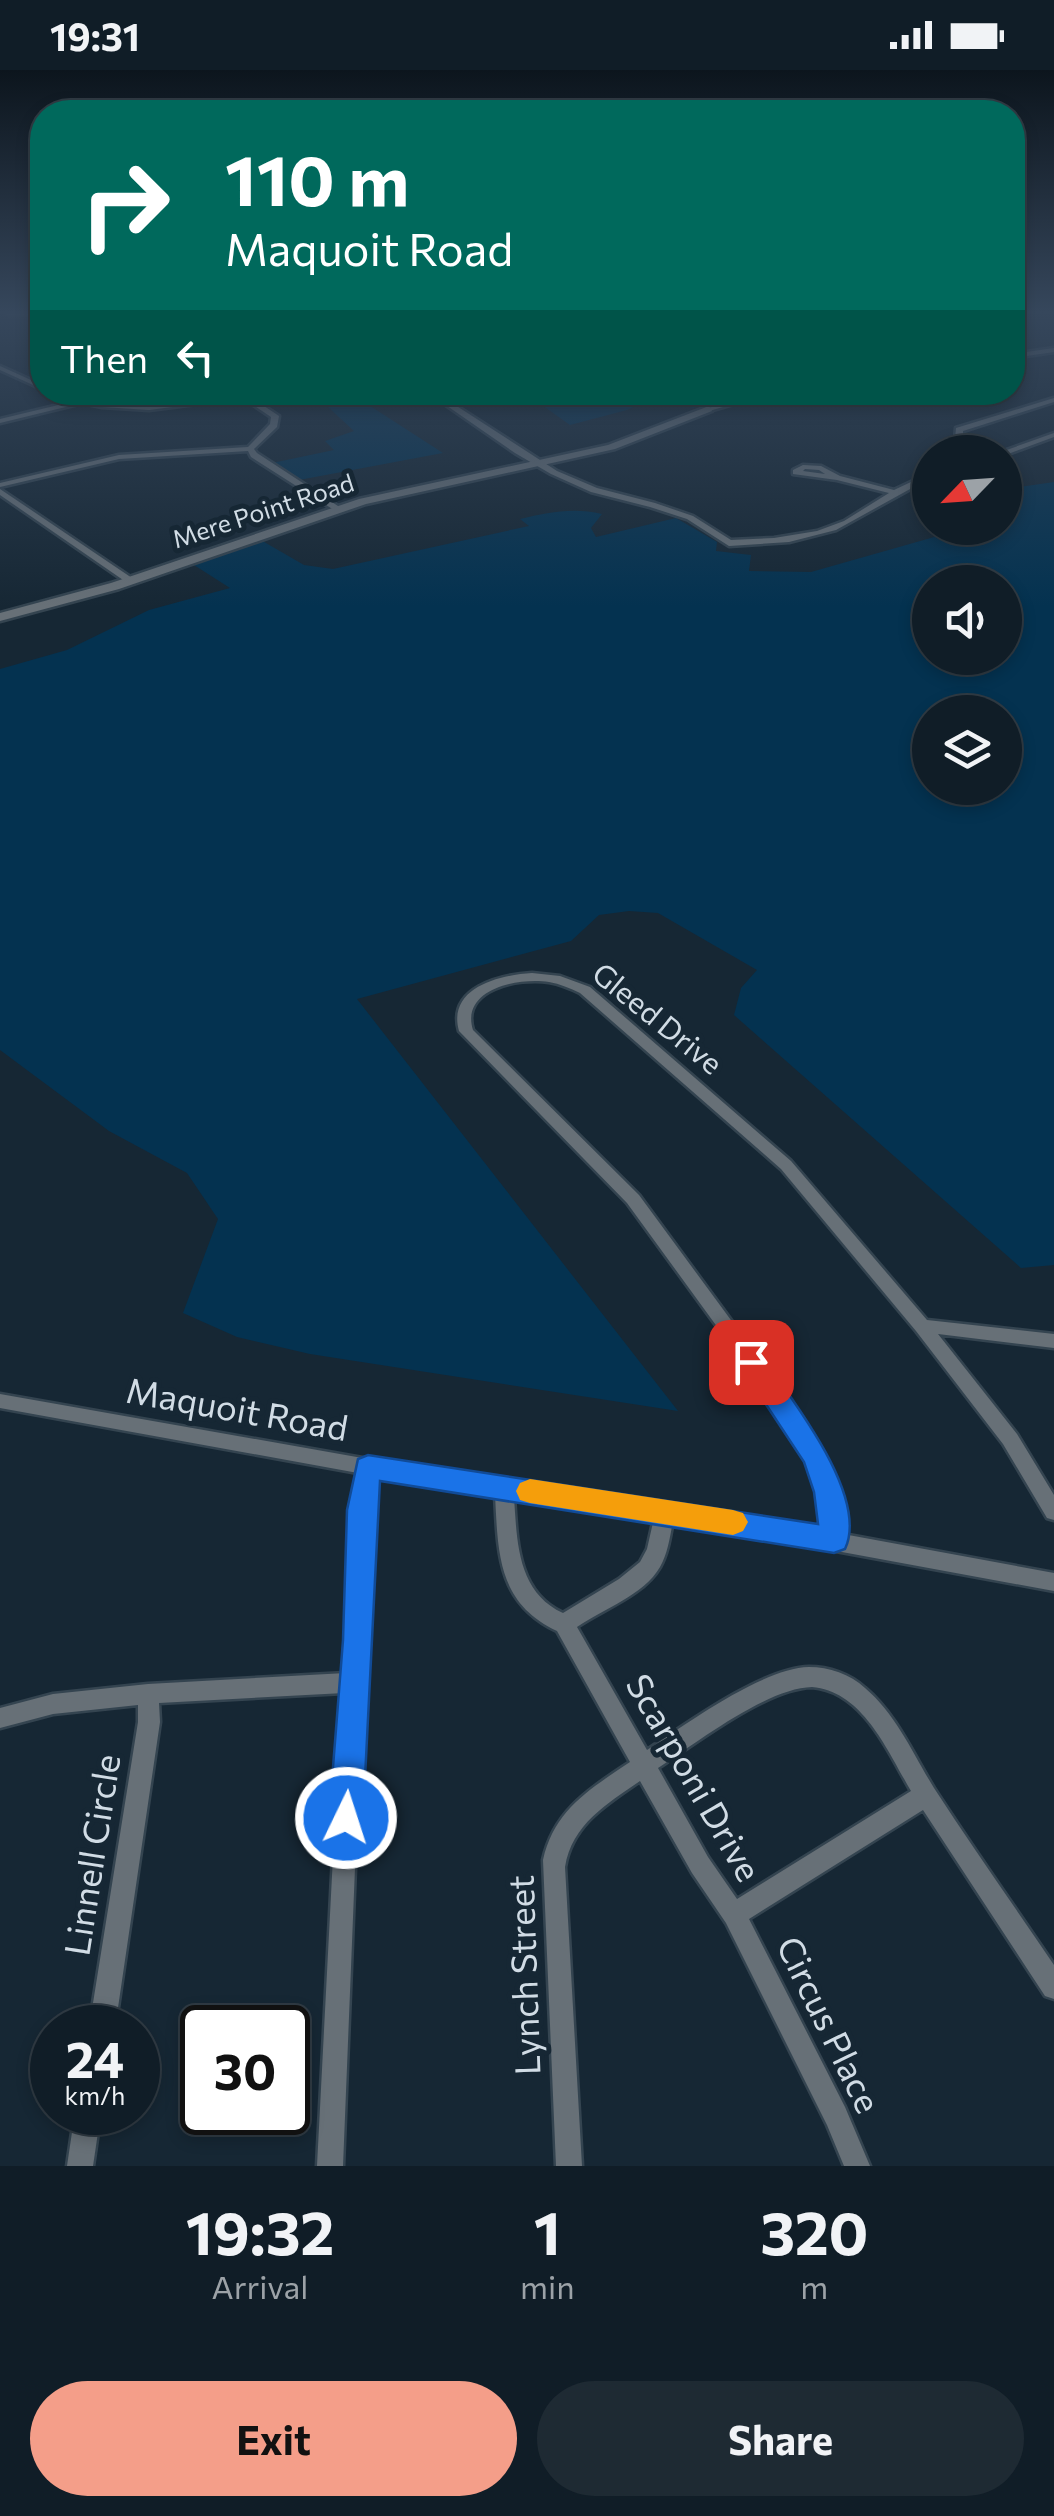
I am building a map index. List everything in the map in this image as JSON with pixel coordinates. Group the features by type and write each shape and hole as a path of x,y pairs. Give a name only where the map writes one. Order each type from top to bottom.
{"street":[{"path":"0,421 43,411"},
{"path":"0,488 118,457 250,449 274,425 276,416 268,411"},
{"path":"459,411 540,464 590,488 687,514 728,542 824,532 912,483"},
{"name":"Mere Point Road","path":"0,617 129,580 337,508 626,443 706,411"},
{"path":"959,435 959,430 1020,411"},
{"path":"1022,446 1054,435"},
{"path":"250,449 276,471 337,508"},
{"path":"837,478 893,492"},
{"path":"0,488 129,580"},
{"name":"Gleed Drive","path":"834,1540 824,1476 791,1415 633,1199 472,1038 462,1022 464,1006 483,990 513,978 547,978 585,990 786,1166 922,1326 1010,1439 1054,1512"},
{"path":"922,1326 1054,1341"},
{"name":"Maquoit Road","path":"0,1400 368,1467 834,1540 1054,1582"},
{"path":"330,2166 362,1510 368,1467"},
{"path":"504,1487 513,1576 534,1608 564,1624 592,1603 639,1579 652,1562 665,1513"},
{"name":"Scarponi Drive","path":"564,1624 644,1767 734,1915 926,1795"},
{"name":"Lynch Street","path":"569,2166 553,1867 558,1840 576,1816 644,1767 766,1690 790,1679 818,1677 847,1686 878,1719 926,1795"},
{"path":"0,1718 53,1704 148,1694 355,1682"},
{"name":"Linnell Circle","path":"106,2005 149,1722 148,1694"},
{"path":"926,1795 1054,1988"},
{"name":"Circus Place","path":"734,1915 836,2116 857,2166"},
{"path":"80,2166 85,2135"}],"shaded area":[{"path":"332,411 378,411 443,453 299,480 272,463 334,450 325,441 354,431"},
{"path":"550,411 624,411 570,425"},
{"path":"1054,482 1054,1265 1021,1268 734,1015 741,988 757,970 658,913 629,911 599,915 571,941 357,999 678,1411 310,1354 237,1337 183,1313 218,1219 187,1173 109,1131 0,1050 0,669 67,650 149,610 230,588 194,565 259,539 304,565 333,569 529,526 520,519 530,516 581,511 602,514 591,528 596,537 676,518 717,542 716,551 751,555 749,571 811,572 912,543 1022,545 1022,487"}],"slow traffic":[{"path":"530,1491 733,1522"}],"route":[{"path":"346,1818 359,1640 362,1510 368,1467 834,1540 828,1492 817,1458 751,1362"}]}
